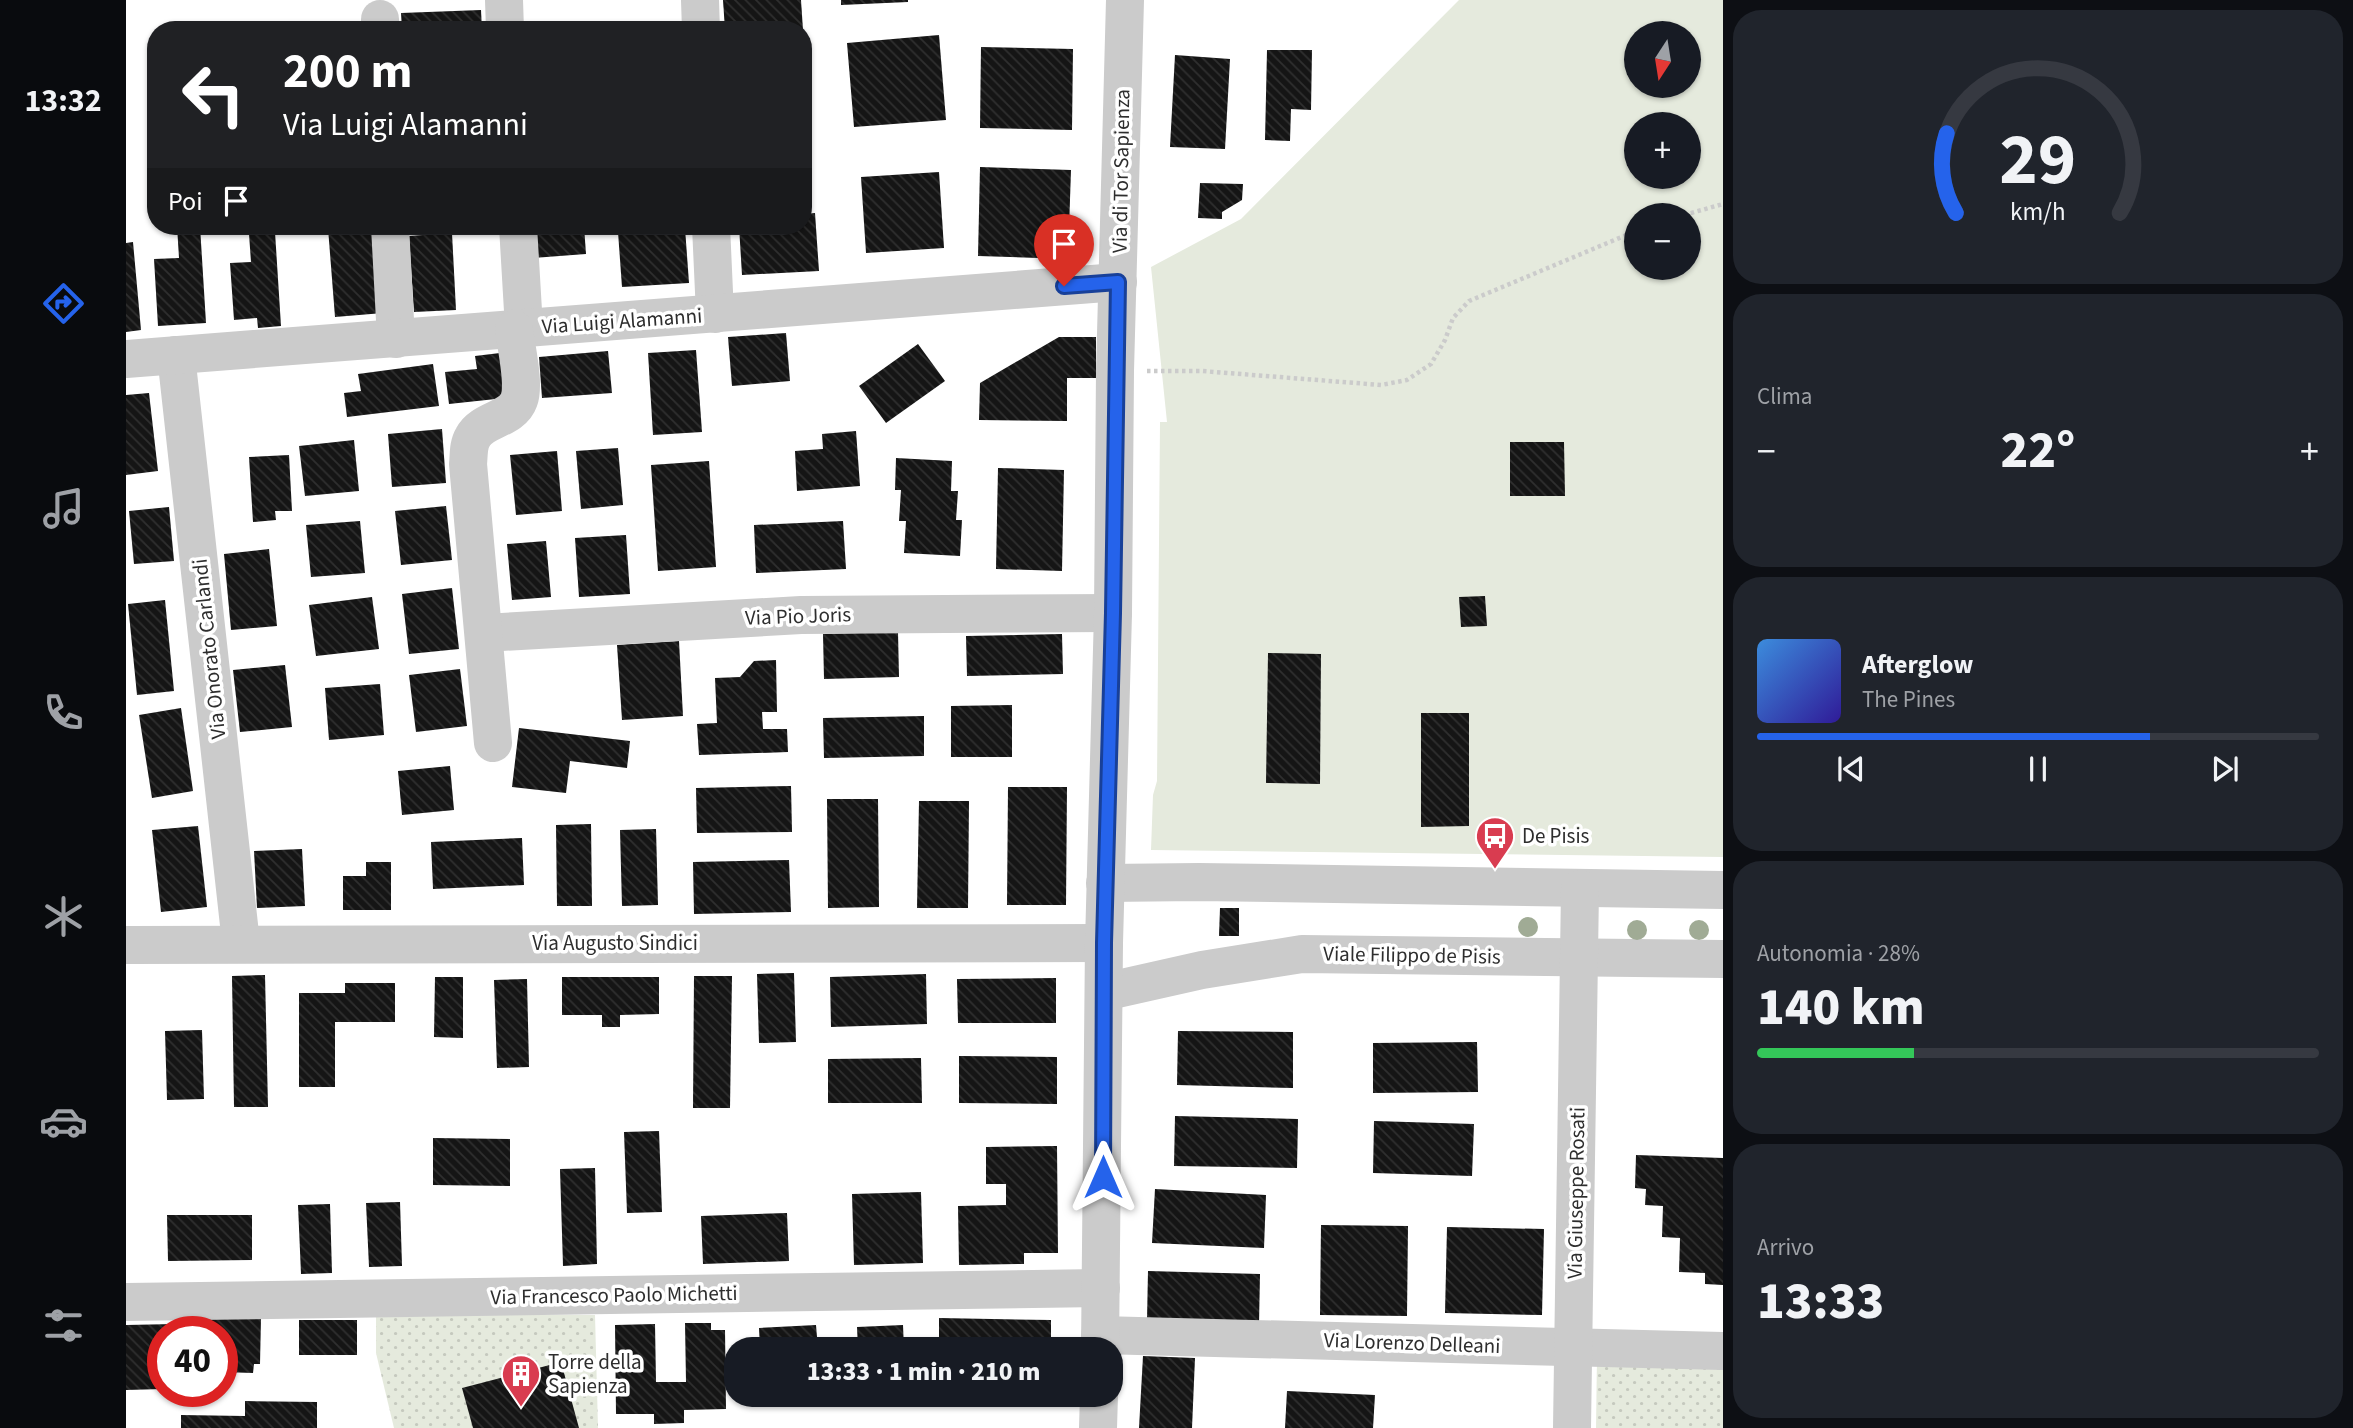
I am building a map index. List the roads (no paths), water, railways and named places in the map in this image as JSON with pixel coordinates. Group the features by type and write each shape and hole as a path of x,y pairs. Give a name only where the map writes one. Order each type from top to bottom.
{"street":[{"path":"503,0 504,21"},
{"path":"700,0 701,21"},
{"name":"Via di Tor Sapienza","path":"1100,1337 1105,883 1125,0"},
{"path":"390,235 396,339"},
{"path":"493,743 468,464 469,450 476,432 512,410 519,401 521,390 517,235"},
{"path":"711,235 715,313"},
{"name":"Via Luigi Alamanni","path":"126,359 1118,282"},
{"name":"Via Onorato Carlandi","path":"177,355 241,943"},
{"name":"Via Pio Joris","path":"484,633 802,615 1113,613"},
{"path":"1105,883 1723,890"},
{"name":"Via Giuseppe Rosati","path":"1572,1428 1580,889"},
{"name":"Via Augusto Sindici","path":"126,945 1104,943"},
{"name":"Viale Filippo de Pisis","path":"1104,992 1202,970 1302,954 1723,959"},
{"name":"Via Francesco Paolo Michetti","path":"126,1302 1101,1288"},
{"name":"Via Lorenzo Delleani","path":"1123,1342 1723,1351"},
{"path":"1098,1428 1099,1407"}],"place":[{"name":"De Pisis","path":"1495,870"},
{"name":"Torre della Sapienza","path":"521,1408"}]}
